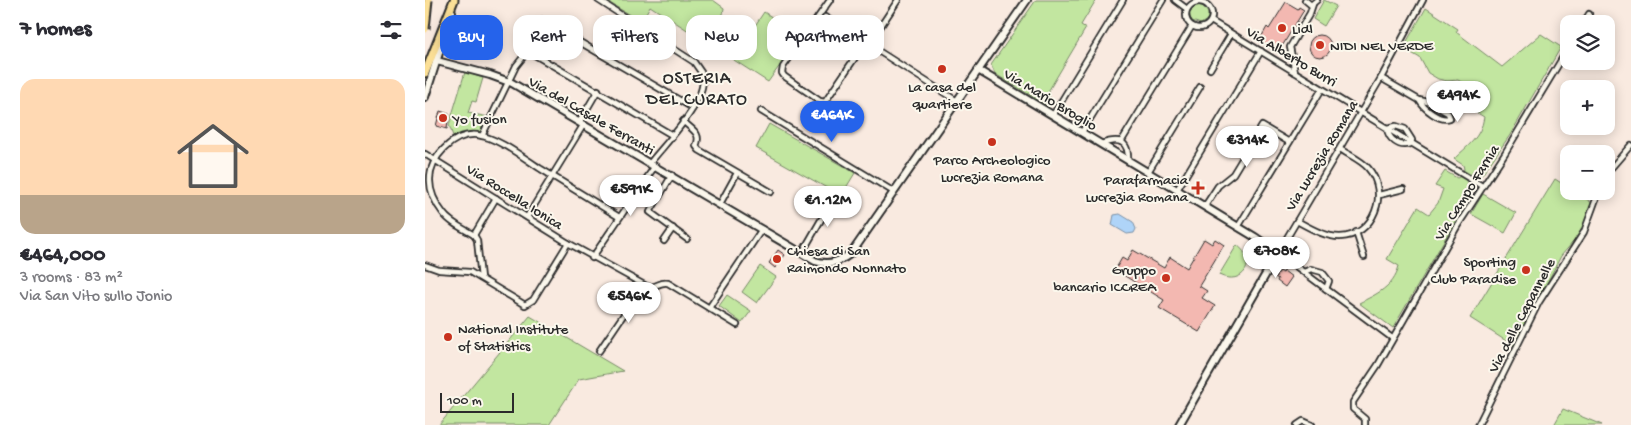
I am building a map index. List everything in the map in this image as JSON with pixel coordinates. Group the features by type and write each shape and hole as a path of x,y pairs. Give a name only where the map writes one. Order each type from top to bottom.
{"main road":[{"path":"425,29 428,0"},
{"path":"425,73 455,0"}],"street":[{"path":"425,5 433,0"},
{"path":"425,97 455,0"},
{"path":"592,258 672,135 693,108 701,93 703,81 703,73 698,66 598,0"},
{"path":"819,15 830,0"},
{"path":"884,21 898,0"},
{"name":"Via del Casale Ferranti","path":"437,61 508,81 672,175 802,253 821,263 833,262 849,255 1027,0"},
{"path":"1053,115 1123,0"},
{"path":"1082,132 1163,0"},
{"path":"1175,0 1187,8"},
{"path":"1305,0 1309,4 1315,2"},
{"name":"Via Lucrezia Romana","path":"1179,425 1381,78 1423,0"},
{"path":"1196,2 1206,3 1213,13 1211,22 1202,28 1192,26 1186,17 1187,8 1196,2"},
{"path":"1295,72 1290,47 1315,2"},
{"name":"Via Alberto Burri","path":"1211,22 1411,143"},
{"path":"1128,161 1127,149 1121,142 1192,26"},
{"path":"1210,69 1231,34"},
{"path":"583,44 693,108"},
{"path":"483,136 508,81 521,57 525,52 529,51 672,135"},
{"path":"1177,190 1261,52"},
{"path":"884,55 957,101"},
{"path":"788,60 783,67 782,73 786,78 819,101 824,102 856,60"},
{"name":"Via Mario Broglio","path":"986,60 987,75"},
{"name":"Via Campo Farnia","path":"1365,425 1365,418 1353,409 1352,404 1381,361 1392,338 1482,186 1505,153 1560,62"},
{"name":"Via Mario Broglio","path":"978,70 1205,206 1279,253"},
{"path":"1381,78 1419,100 1428,102 1448,113 1450,118 1444,119 1428,110 1419,100"},
{"path":"1148,172 1199,87"},
{"path":"1238,227 1321,89"},
{"path":"527,217 582,123 598,90"},
{"path":"761,111 894,192"},
{"path":"683,121 699,137 696,146 698,149 771,192"},
{"path":"1205,206 1218,186 1233,174 1262,126 1289,142"},
{"path":"1395,126 1403,128 1410,134 1411,143 1405,146 1396,143 1390,137 1387,128 1395,126"},
{"path":"481,278 477,240 474,235 447,218 436,202 430,182 435,161 446,146 457,139 471,135 483,136 505,147 619,217"},
{"name":"Via Mario Broglio","path":"1101,144 1114,140 1121,142"},
{"path":"1411,143 1482,186"},
{"path":"1615,164 1631,145"},
{"path":"1297,221 1328,235 1343,236 1356,232 1364,227 1372,218 1379,195 1377,182 1363,163 1340,149"},
{"name":"Via Roccella Ionica","path":"425,154 592,258 643,286"},
{"path":"720,204 737,173"},
{"path":"672,175 649,212 687,239"},
{"path":"1379,195 1403,189"},
{"path":"802,253 837,192"},
{"path":"474,235 496,198"},
{"name":"Via delle Capannelle","path":"1478,425 1539,302 1584,232 1596,200"},
{"path":"664,241 673,228"},
{"path":"709,308 762,229"},
{"path":"1356,232 1364,257"},
{"path":"425,265 439,270 468,271 522,304 529,304 568,243"},
{"path":"1279,253 1392,338"},
{"path":"1304,272 1311,269 1324,274 1329,280 1326,289"},
{"path":"599,351 643,286 652,288 662,282 668,283 737,325"},
{"path":"1297,425 1303,422 1312,425"}],"green space":[{"path":"605,0 713,0 724,8 723,15 686,15 686,29 676,23 676,15 664,15 650,6 645,15 630,15"},
{"path":"1036,0 1096,0 1081,25 1086,28 1049,90 1050,107 995,74 991,65"},
{"path":"1324,0 1336,6 1324,26 1313,19"},
{"path":"1197,5 1203,6 1208,13 1208,19 1201,24 1192,21 1190,17 1191,10"},
{"path":"1426,8 1458,29 1456,32 1502,67 1541,34 1560,46 1510,135 1482,175 1474,171 1466,180 1467,184 1474,189 1393,328 1359,303 1378,293 1393,279 1399,266 1387,259 1418,207 1429,214 1438,203 1443,189 1435,186 1445,171 1457,178 1461,176 1464,169 1463,165 1454,159 1477,136 1484,117 1464,105 1473,89 1458,80 1447,81 1438,79 1428,73 1420,58 1403,48"},
{"path":"764,12 769,15 767,15 767,60 784,60 768,82 734,60 757,60 757,22"},
{"path":"465,72 483,78 476,102 472,101 468,113 489,117 482,134 473,132 454,139 449,125"},
{"path":"769,124 855,173 841,196 756,148"},
{"name":"Sporting Club Paradise","path":"1555,179 1560,182 1560,200 1588,200 1592,203 1580,234 1561,256 1514,346 1470,318"},
{"path":"1483,194 1516,213 1505,233 1471,214"},
{"path":"1237,245 1244,251 1247,258 1245,270 1235,278 1219,275"},
{"path":"760,266 776,277 757,303 742,292"},
{"path":"727,295 751,311 742,323 719,306"},
{"path":"530,316 623,371 579,379 549,425 439,425"},
{"path":"1563,409 1602,425 1554,425"}],"water":[{"path":"1120,214 1133,222 1136,229 1134,233 1127,234 1112,225 1114,215"}],"building":[{"name":"Lidl","path":"1286,2 1298,9 1299,7 1304,10 1278,53 1259,41"},
{"name":"NIDI NEL VERDE","path":"1320,35 1330,42 1331,46 1324,56 1320,57 1310,50 1309,46 1316,36"},
{"name":"Yo fusion","path":"440,111 449,114 447,129 436,126"},
{"name":"Gruppo bancario ICCREA","path":"1204,239 1212,244 1215,239 1224,245 1199,286 1207,291 1202,298 1215,306 1199,332 1159,308 1164,300 1115,270 1122,258 1127,261 1133,250 1164,268 1170,257 1187,268"},
{"name":"Chiesa di San Raimondo Nonnato","path":"778,250 785,255 775,268 769,263"},
{"path":"1280,271 1283,273 1284,271 1292,277 1285,287 1275,277"}],"place":[{"name":"Lidl","path":"1282,28"},
{"name":"NIDI NEL VERDE","path":"1320,45"},
{"name":"La casa del quartiere","path":"942,69"},
{"name":"Yo fusion","path":"443,118"},
{"name":"Parco Archeologico Lucrezia Romana","path":"992,142"},
{"name":"Parafarmacia Lucrezia Romana","path":"1198,188"},
{"name":"Chiesa di San Raimondo Nonnato","path":"777,259"},
{"name":"Sporting Club Paradise","path":"1526,270"},
{"name":"Gruppo bancario ICCREA","path":"1166,278"},
{"name":"National Institute of Statistics","path":"448,337"}],"district":[{"name":"OSTERIA DEL CURATO","path":"697,87"}]}
